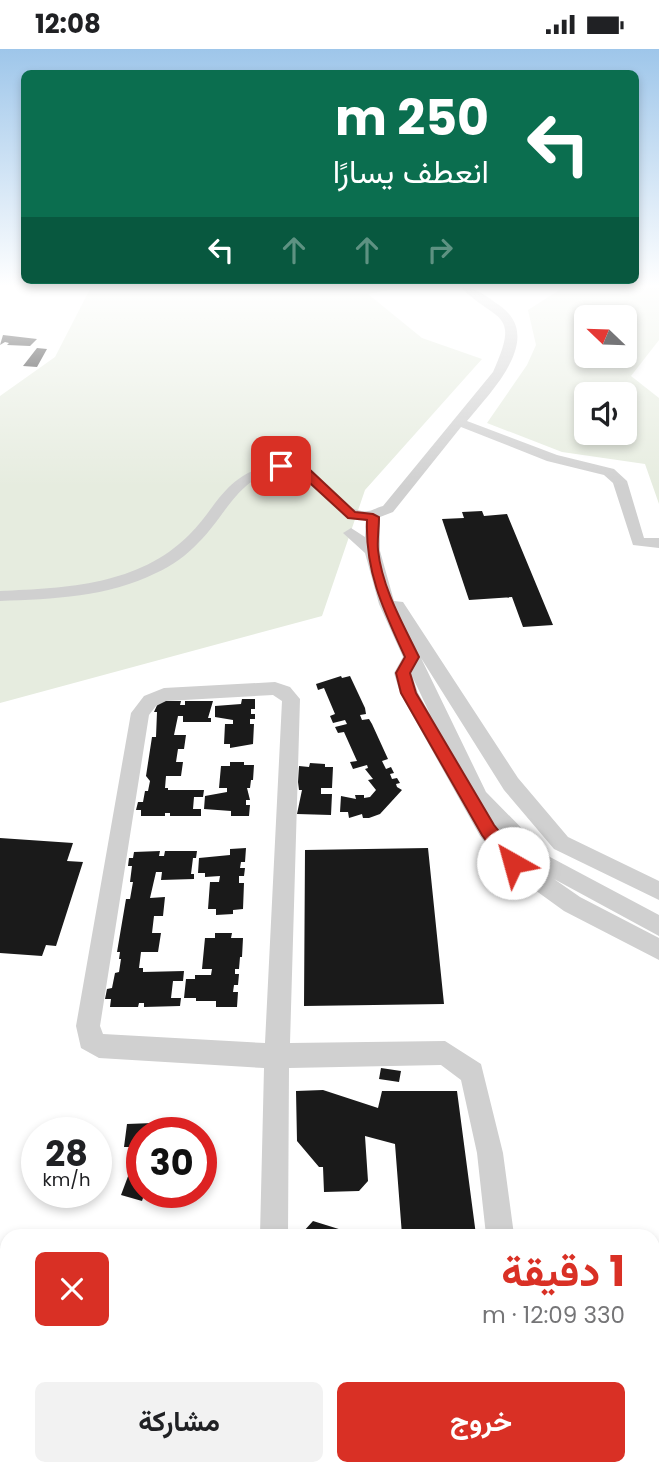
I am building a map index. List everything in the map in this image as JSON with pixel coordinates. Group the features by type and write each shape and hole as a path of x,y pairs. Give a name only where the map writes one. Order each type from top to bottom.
{"street":[{"path":"0,596 99,588 141,575 164,563 195,538 229,489 248,478 281,466 304,471 352,515 373,517 388,509 503,367 507,354"},
{"path":"459,422 552,458 610,472 620,481 638,542 659,543"},
{"path":"373,517 372,551 383,590 479,797 543,863 659,926"},
{"path":"352,533 372,551"},
{"path":"383,590 405,614 511,784 561,843 659,891"},
{"path":"412,657 403,673 409,693 488,830 513,863 572,904 659,950"},
{"path":"274,1229 277,1056 291,699 275,688 164,695 150,701 140,713 88,1026 90,1040 99,1046 277,1056 445,1053 458,1060 472,1073 490,1153 499,1229"}],"shaded area":[{"path":"57,354 466,354 482,359 365,490 322,616 0,703 0,396"},
{"path":"532,354 574,354 574,368 637,368 637,354 648,354 631,376 659,398 659,504 645,464 562,452 487,423"}],"building":[{"path":"33,354 44,354 37,367 23,366"},
{"path":"482,511 484,516 507,514 553,625 523,627 512,597 469,600 442,519 464,518 462,512"},
{"path":"350,676 365,708 366,714 360,715 362,720 369,719 372,724 388,759 382,761 386,769 391,767 394,773 390,774 392,779 397,778 400,783 396,784 397,787 402,790 380,814 369,818 363,818 362,814 349,818 348,812 340,812 341,796 356,799 355,795 370,797 376,790 368,780 373,779 365,769 368,768 367,765 353,769 350,762 357,761 344,732 338,733 335,727 347,724 345,720 333,723 330,716 335,714 324,688 318,690 316,684"},
{"path":"242,699 255,699 255,709 251,709 251,714 255,714 255,719 250,719 250,724 254,724 253,744 230,748 230,744 224,744 225,724 233,724 233,720 215,717 215,706 241,704"},
{"path":"159,701 181,701 180,705 185,705 185,701 213,701 208,718 211,718 211,722 183,722 183,716 178,716 174,735 186,735 184,749 178,749 176,762 183,762 181,776 166,776 165,788 168,790 204,790 203,797 194,797 193,809 201,809 201,816 170,816 170,813 165,813 165,816 141,816 141,810 136,810 138,802 143,802 145,791 148,791 150,781 146,776 152,737 156,737 157,712 154,712"},
{"path":"230,762 254,765 253,780 250,788 247,788 250,800 246,800 246,805 250,805 249,816 231,816 231,811 204,809 205,796 227,792 227,788 219,788 221,766 230,766"},
{"path":"310,763 333,767 332,788 321,788 321,794 332,794 331,815 297,814 302,790 299,790 298,782 299,766 309,767"},
{"path":"0,838 73,843 67,861 83,862 56,946 46,945 42,956 0,953"},
{"path":"246,848 245,862 241,862 240,868 245,868 244,876 239,876 239,883 244,883 243,909 233,910 233,914 216,915 216,909 208,909 210,882 219,882 220,876 205,877 205,873 198,873 199,858 230,855 230,849"},
{"path":"428,848 444,1004 304,1006 305,850"},
{"path":"160,851 159,856 164,856 165,851 197,851 196,858 193,858 191,874 194,874 194,879 161,880 162,872 156,872 150,898 165,897 163,916 154,916 152,933 161,933 158,952 141,952 139,968 143,968 143,972 184,971 183,981 173,981 171,998 181,998 180,1006 144,1007 144,1003 139,1003 138,1007 110,1007 111,999 105,999 107,989 112,988 115,973 119,972 121,959 120,952 117,952 126,899 130,899 133,882 130,882 132,866 128,866 129,858 133,858 134,852"},
{"path":"215,933 232,933 231,938 243,938 239,969 235,969 235,974 239,974 238,985 234,985 233,992 238,992 237,1007 216,1007 216,1001 184,998 186,979 195,979 195,975 211,975 212,969 202,969 205,938 215,938"},
{"path":"381,1068 401,1071 399,1082 379,1079"},
{"path":"323,1090 378,1108 382,1091 457,1091 475,1229 402,1229 395,1144 365,1136 368,1181 359,1191 324,1192 323,1167 319,1167 297,1141 296,1091"},
{"path":"126,1182 126,1196 121,1195"},
{"path":"313,1221 339,1229 306,1229"}],"route":[{"path":"281,466 304,471 352,515 373,517 372,551 377,570 387,604 412,657 403,673 409,693 488,830 513,863"}]}
